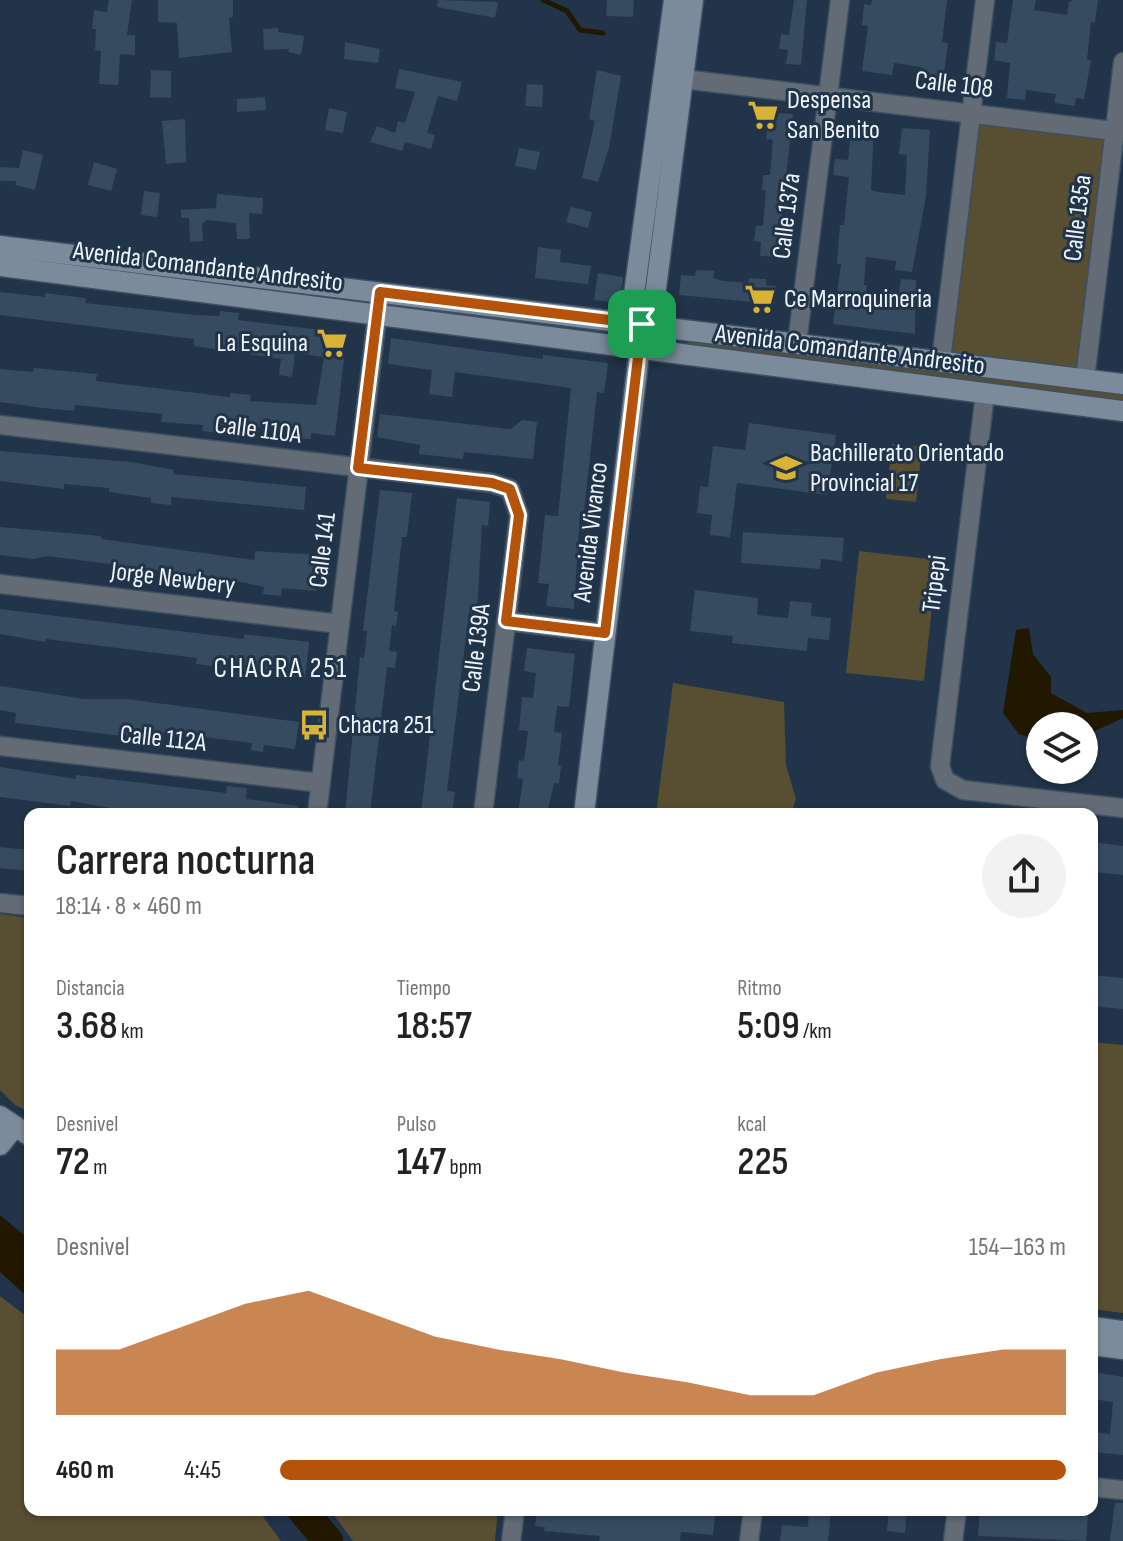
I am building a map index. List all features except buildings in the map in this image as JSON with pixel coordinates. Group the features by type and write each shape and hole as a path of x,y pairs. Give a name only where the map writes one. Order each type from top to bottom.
{"main road":[{"name":"Avenida Vivanco","path":"645,303 634,294 674,0"},
{"name":"Avenida Vivanco","path":"585,808 642,324 645,303 655,296 693,0"},
{"name":"Avenida Comandante Andresito","path":"0,246 1123,384"},
{"name":"Avenida Comandante Andresito","path":"0,266 1123,411"},
{"path":"0,1145 15,1126"},
{"path":"1098,1328 1123,1331"},
{"path":"1098,1346 1123,1349"}],"street":[{"name":"Calle 137a","path":"797,343 840,0"},
{"path":"941,361 985,0"},
{"name":"Calle 135a","path":"1085,379 1119,132 1123,62"},
{"name":"Calle 108","path":"683,79 1119,132"},
{"name":"Calle 141","path":"318,808 380,292"},
{"name":"Tripepi","path":"985,394 940,766 945,780 963,790 1123,808"},
{"name":"Calle 110A","path":"0,425 492,483 510,489"},
{"name":"Calle 139A","path":"484,808 519,515 510,489"},
{"name":"Jorge Newbery","path":"0,584 340,624"},
{"path":"506,621 605,633"},
{"name":"Calle 112A","path":"0,746 321,783"},
{"path":"0,903 24,905"},
{"path":"1098,1488 1123,1490"},
{"path":"511,1541 514,1516"},
{"path":"749,1541 752,1516"},
{"path":"953,1541 956,1516"}],"shaded area":[{"path":"975,123 1109,140 1083,372 947,355"},
{"path":"686,339 1123,393 1123,402 689,346"},
{"path":"892,444 922,447 916,502 886,499"},
{"path":"859,551 937,560 924,681 846,673"},
{"path":"1029,628 1033,654 1051,677 1051,693 1085,712 1026,712 1026,736 1019,734 1003,713 1016,630"},
{"path":"673,683 784,702 786,765 796,799 793,808 657,808"},
{"path":"1123,710 1123,718 1098,730 1098,712"},
{"path":"0,914 24,917 24,1109 0,1090"},
{"path":"1098,1043 1123,1045 1123,1313 1098,1310"},
{"path":"0,1215 24,1235 24,1294 0,1272"},
{"path":"0,1296 24,1314 24,1516 262,1516 281,1541 0,1541"},
{"path":"334,1516 497,1516 495,1541 353,1541"}],"waterway":[{"path":"543,0 567,11 580,30 603,33"},
{"path":"307,1516 328,1541"}],"place":[{"name":"Despensa San Benito","path":"763,115"},
{"name":"Ce Marroquineria","path":"760,299"},
{"name":"La Esquina","path":"332,343"},
{"name":"Bachillerato Orientado Provincial 17","path":"786,468"},
{"name":"Chacra 251","path":"314,725"}],"district":[{"name":"CHACRA 251","path":"281,668"}],"route":[{"path":"380,292 642,324 605,633 506,621 519,515 510,489 492,483 358,468 380,292"}]}
